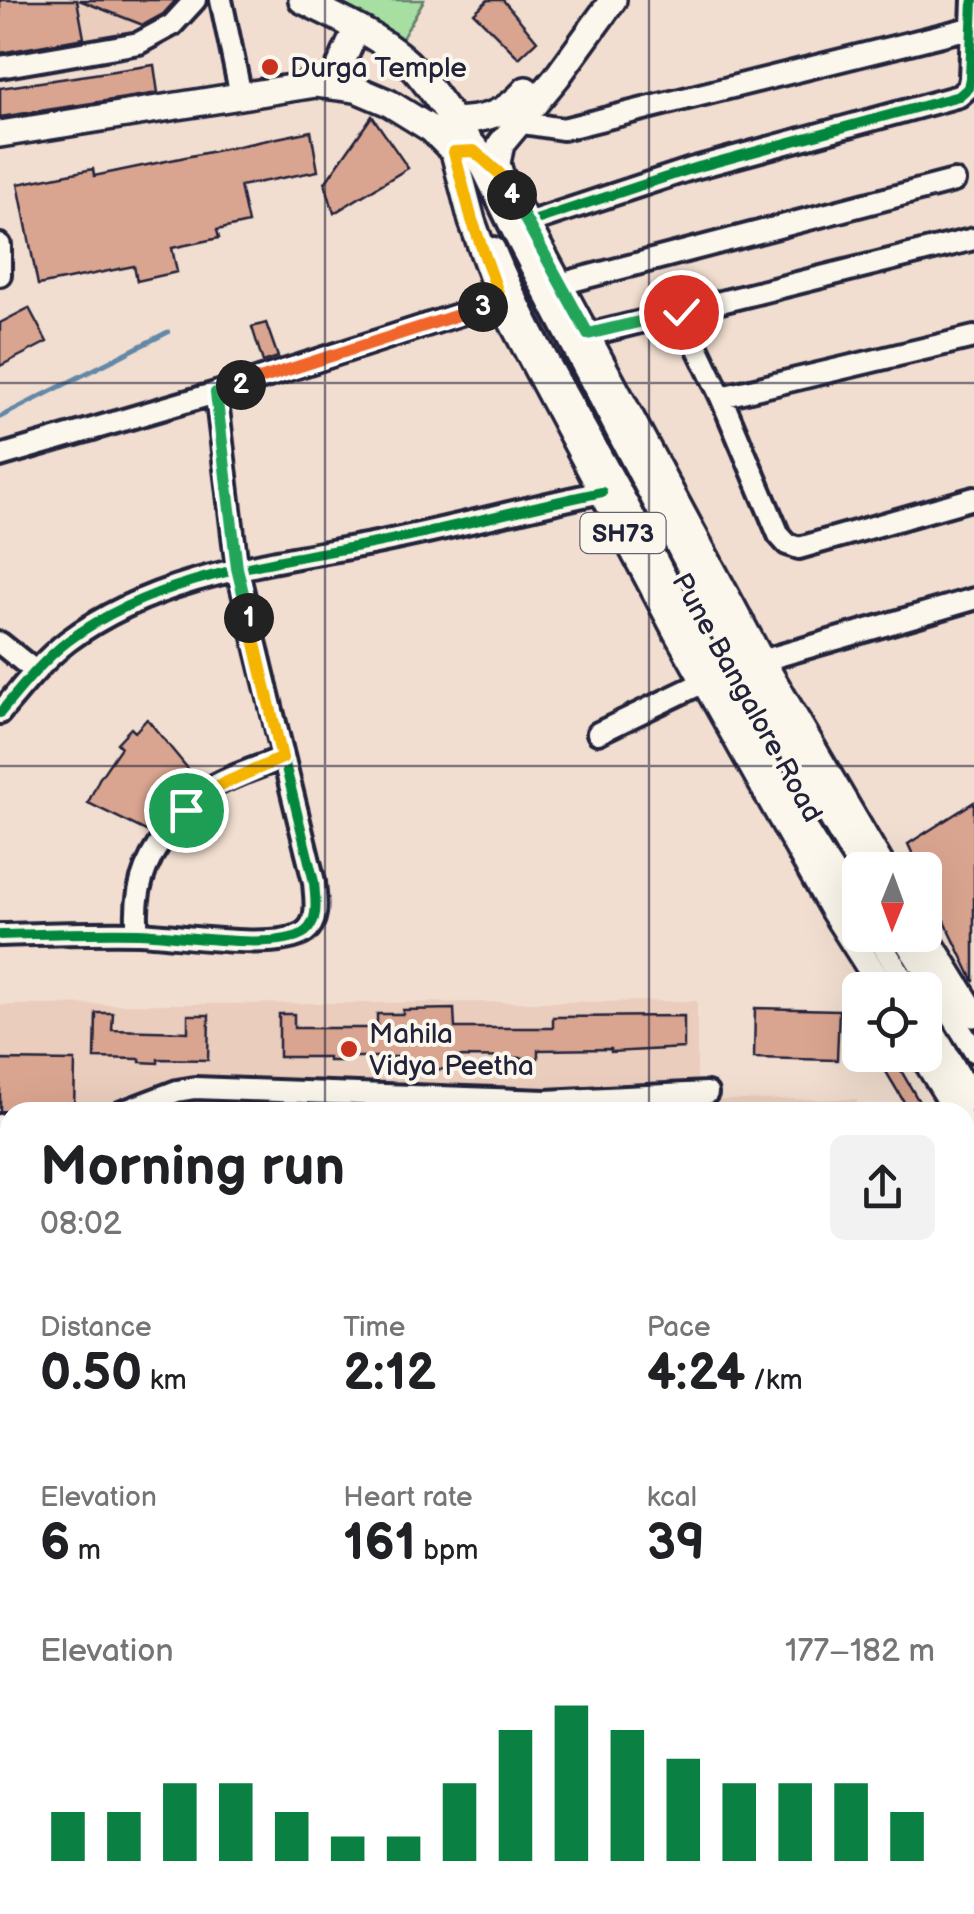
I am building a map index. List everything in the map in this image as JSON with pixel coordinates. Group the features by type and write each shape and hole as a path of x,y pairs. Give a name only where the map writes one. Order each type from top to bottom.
{"main road":[{"name":"SH73","path":"302,0 356,28"},
{"path":"500,174 497,153 592,0"},
{"path":"464,151 523,109 557,78 614,0"},
{"name":"Pune Bangalore Road","path":"356,28 414,69 452,121 464,151 472,220 501,301 704,682 833,910 873,972"},
{"path":"316,84 336,75 356,28"},
{"name":"Pune Bangalore Road","path":"0,134 316,84 356,88 389,103 500,174 761,661 873,852"},
{"path":"452,121 523,109"},
{"path":"936,952 974,1014"},
{"path":"933,1072 952,1102"}],"street":[{"path":"0,68 139,44 172,25 195,0"},
{"path":"222,0 241,96"},
{"path":"528,223 691,169 959,96 968,88 970,78 973,0"},
{"path":"523,109 563,129 970,28"},
{"path":"464,151 518,244 727,642 850,852"},
{"path":"464,151 526,320 584,420 738,713 842,885"},
{"path":"560,284 954,181"},
{"path":"588,334 974,239"},
{"path":"0,245 0,275"},
{"path":"0,456 216,393 501,301"},
{"path":"681,312 778,536 788,544 800,548 974,498"},
{"path":"721,397 974,336"},
{"path":"0,934 138,933 266,941 292,939 309,929 316,912 314,882 237,568 216,393"},
{"path":"0,713 35,671 68,641 122,608 237,568 413,535 602,492"},
{"path":"761,661 974,599"},
{"path":"0,644 35,671"},
{"path":"598,733 704,682"},
{"path":"138,933 135,908 139,886 149,858 168,830 204,792 282,758"},
{"path":"912,952 974,1052"},
{"path":"942,1045 974,1100"},
{"path":"148,1102 195,1088 546,1101 708,1093"}],"shaded area":[{"path":"0,0 166,0 161,10 124,35 0,48"},
{"name":"Mahila Vidya Peetha","path":"697,1001 697,1092 708,1100 857,1102 0,1102 0,1005"}],"green space":[{"path":"322,0 424,0 401,40"}],"building":[{"path":"0,0 77,0 84,38 0,53"},
{"path":"79,0 176,0 163,14 143,25"},
{"path":"488,0 503,0 537,41 519,58 474,13"},
{"path":"154,65 158,93 0,117 0,88"},
{"path":"372,116 408,168 334,213 325,183"},
{"path":"311,131 318,171 240,186 248,223 217,230 219,238 172,248 177,272 137,281 134,266 38,285 18,184 93,169 94,176"},
{"path":"29,308 47,342 0,366 0,323"},
{"path":"266,323 278,357 263,362 252,327"},
{"path":"147,719 194,776 150,833 88,803 121,747 117,743"},
{"path":"974,802 974,982 942,915 942,852 912,852 908,844"},
{"path":"755,1008 839,1010 837,1060 754,1058"},
{"path":"454,1009 455,1028 553,1028 553,1017 684,1016 684,1048 538,1050 538,1058 455,1057 456,1069 404,1070 404,1057 345,1057 345,1061 328,1061 328,1057 279,1057 279,1014 294,1014 294,1028 377,1028 377,1014"},
{"path":"96,1013 113,1013 112,1030 188,1032 188,1015 209,1015 208,1060 158,1059 158,1063 95,1058"},
{"path":"0,1060 75,1061 74,1102 0,1102"},
{"path":"886,1072 902,1072 919,1102 904,1102"}],"waterway":[{"path":"0,417 168,332"}],"cycle path":[{"path":"527,223 691,169 959,96 968,88 970,78 973,0"},
{"path":"0,935 138,933 273,941 305,932 313,921 314,882 237,568 216,393"},
{"path":"0,713 68,641 102,619 175,587 253,566 400,538 602,492"}],"place":[{"name":"Durga Temple","path":"270,67"},
{"name":"Mahila Vidya Peetha","path":"349,1049"}],"route":[{"path":"186,810 204,792 282,758 237,568 216,393 501,301 472,220 454,152 474,151 500,174 588,334 681,312"}]}
